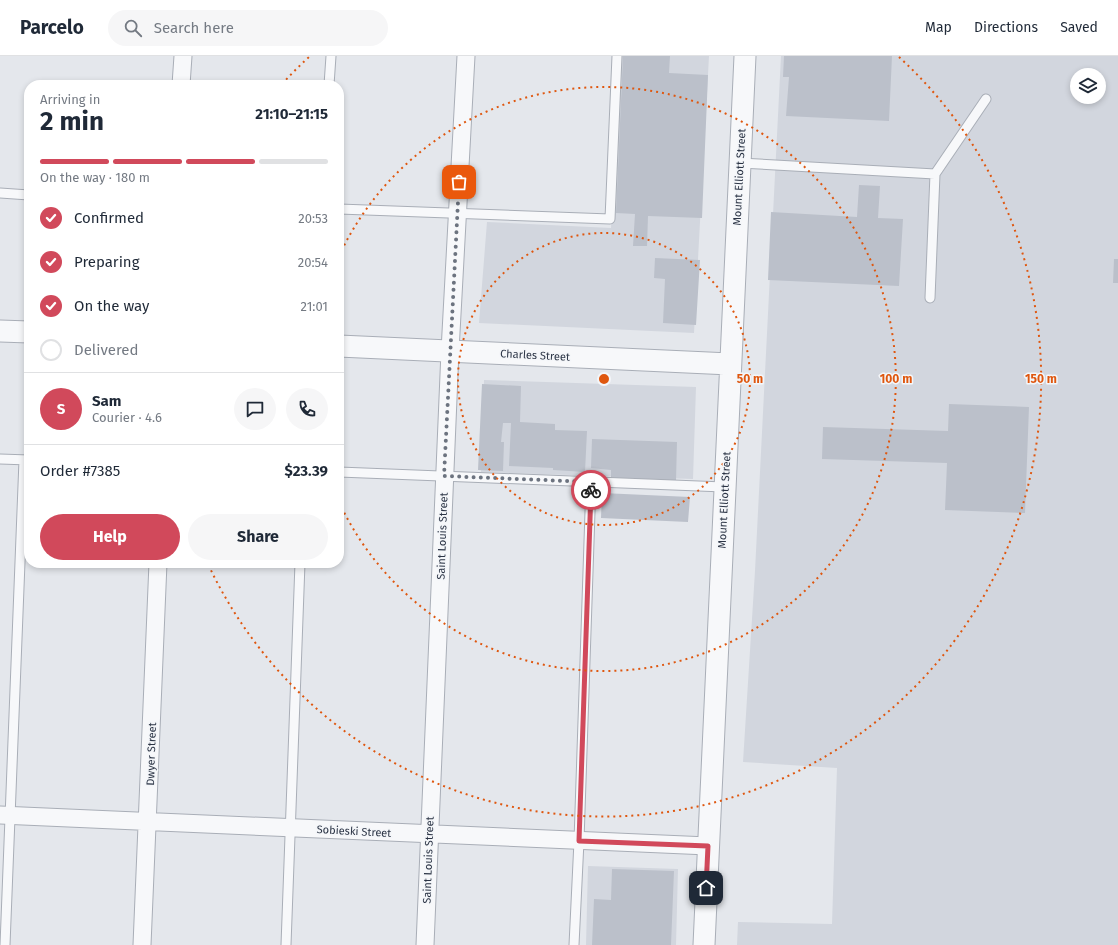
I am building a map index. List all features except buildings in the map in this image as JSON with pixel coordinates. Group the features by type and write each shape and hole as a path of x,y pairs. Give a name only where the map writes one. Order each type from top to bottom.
{"street":[{"path":"181,80 183,56"},
{"name":"Saint Louis Street","path":"425,945 444,476 466,56"},
{"name":"Mount Elliott Street","path":"704,945 724,487 746,56"},
{"path":"0,331 24,332"},
{"name":"Charles Street","path":"344,346 730,364"},
{"name":"Dwyer Street","path":"142,945 158,568"},
{"name":"Sobieski Street","path":"5,815 708,846"}],"lane":[{"path":"329,80 331,56"},
{"path":"344,210 610,219 617,56"},
{"path":"930,298 935,174 986,99"},
{"path":"740,163 935,174"},
{"path":"0,193 24,195"},
{"path":"0,459 24,460"},
{"path":"344,472 724,487"},
{"path":"574,945 592,482"},
{"path":"5,945 5,815 24,494"},
{"path":"286,945 300,568"}],"shaded area":[{"path":"619,56 709,56 694,333 479,323 487,222 611,228"},
{"path":"781,56 1118,56 1118,945 737,945 738,922 832,924 837,768 743,762 755,571"},
{"path":"484,380 696,387 693,479 481,472"},
{"path":"588,866 678,869 676,945 586,945"}],"way so far":[{"path":"459,182 444,476 592,482 591,490"}],"route":[{"path":"591,490 579,841 708,846 706,888"}]}
